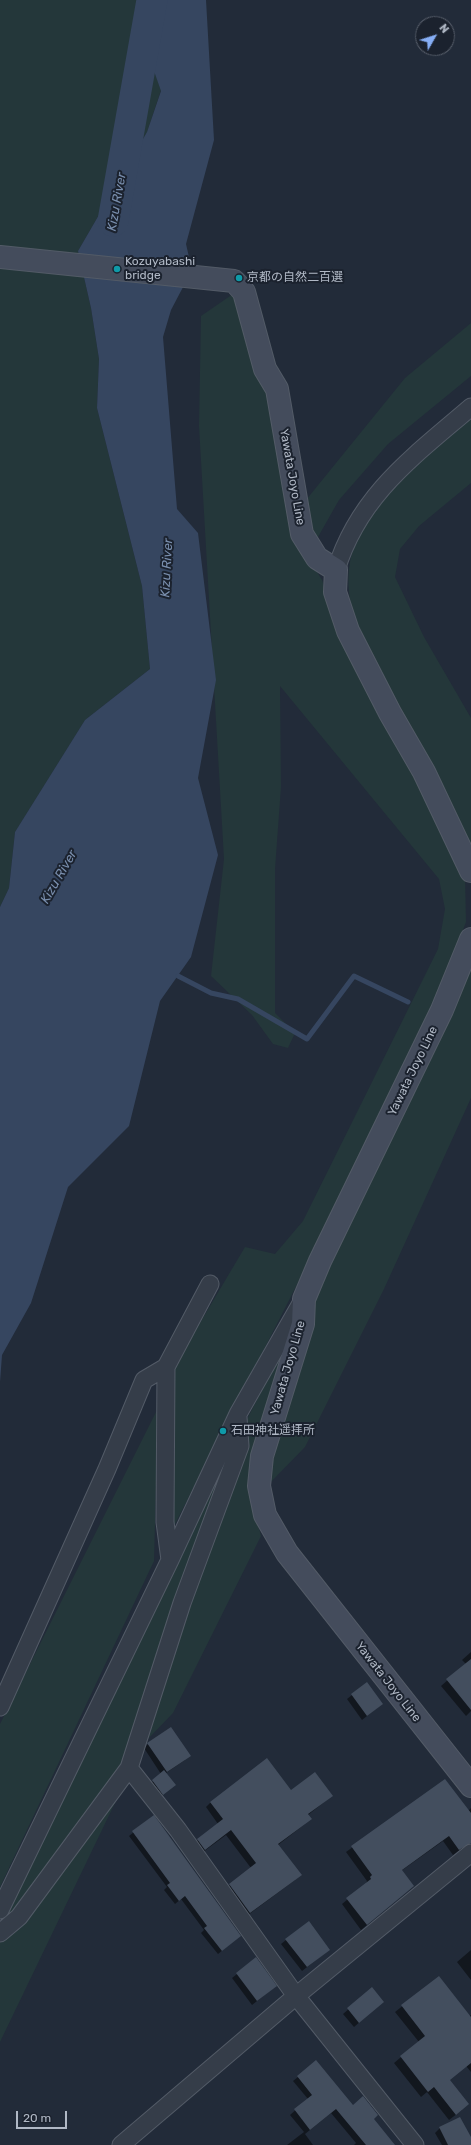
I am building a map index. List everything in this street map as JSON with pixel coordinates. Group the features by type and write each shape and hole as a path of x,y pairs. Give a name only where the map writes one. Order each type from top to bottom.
{"main road":[{"name":"Yawata Joyo Line","path":"0,257 234,281 244,292 265,369 276,389 302,534 317,558 336,570"},
{"path":"336,570 335,592 348,631 387,707 424,772 471,870"},
{"name":"Yawata Joyo Line","path":"471,939 442,1010 320,1261 304,1299 303,1324 262,1456 259,1486 265,1515 287,1553 471,1786"}],"street":[{"path":"336,570 344,545 350,533 378,492 415,455 471,407"},
{"path":"170,1560 165,1522 166,1366 210,1284"},
{"path":"0,1910 170,1560 238,1414 304,1299"},
{"path":"0,1707 107,1469 144,1380 166,1366"},
{"path":"0,1933 19,1917 129,1768 182,1603 240,1446 238,1414"},
{"path":"129,1768 178,1830 296,1996 415,2145"},
{"path":"120,2145 296,1996 471,1853"}],"shaded area":[{"path":"0,0 143,0 142,37 161,90 147,132 78,251 91,308 99,359 97,408 142,586 150,669 85,720 15,832 9,888 0,907"},
{"path":"233,294 273,392 300,544 322,580 340,633 443,826 465,876 466,922 433,1007 309,1261 171,1532 175,1365 245,1247 275,1254 303,1221 438,949 445,909 439,879 280,686 281,787 275,869 275,1013 295,1033 288,1048 273,1044 252,1015 211,976 224,859 199,426 201,316"},
{"path":"471,323 471,376 388,444 339,500 318,537 310,532 306,500 405,378"},
{"path":"471,419 471,483 419,526 400,549 395,577 424,637 471,718 471,852 355,623 350,600 348,578 350,562 357,542 368,521 383,502 418,465"},
{"path":"471,953 471,1098 384,1289 305,1447 266,1487 274,1435 326,1262"},
{"path":"290,1336 252,1502 261,1536 173,1713 122,1766 1,1926 229,1454"},
{"path":"158,1408 154,1561 0,1887 0,1724"},
{"path":"126,1780 0,2042 0,1938"}],"water":[{"path":"143,0 206,0 214,140 186,244 192,270 171,310 163,337 177,509 198,533 216,680 198,778 218,855 191,957 160,1001 129,1126 68,1187 31,1303 2,1355 0,1382 0,907 9,888 15,832 85,720 150,669 142,586 97,408 99,359 91,308 78,251 147,132 161,91 142,37"}],"building":[{"path":"471,1659 471,1710 446,1679"},
{"path":"367,1682 383,1704 367,1716 351,1694"},
{"path":"171,1727 191,1756 167,1772 147,1743"},
{"path":"267,1758 291,1790 315,1772 333,1796 308,1814 312,1819 278,1844 302,1875 250,1913 229,1884 256,1863 231,1830 205,1850 197,1839 223,1819 210,1802"},
{"path":"164,1770 176,1785 163,1795 152,1780"},
{"path":"445,1779 471,1813 471,1843 459,1850 449,1836 402,1870 414,1886 367,1925 346,1898 371,1879 370,1877 372,1875 351,1846"},
{"path":"154,1815 241,1936 222,1951 204,1928 207,1926 185,1896 179,1901 167,1885 170,1883 132,1831"},
{"path":"309,1921 330,1950 307,1967 285,1939"},
{"path":"256,1957 277,1986 257,2001 236,1973"},
{"path":"439,1976 471,2017 471,2063 450,2080 469,2104 456,2115 434,2087 428,2092 400,2056 425,2036 401,2005"},
{"path":"372,1987 384,2002 359,2023 347,2008"},
{"path":"316,2060 353,2105 363,2096 378,2115 374,2119 395,2145 366,2145 336,2109 310,2130 294,2109 312,2095 297,2076"},
{"path":"460,2117 471,2137 471,2145 448,2145 439,2127"}],"waterway":[{"name":"Kizu River","path":"113,221 152,0"},
{"path":"178,976 211,993 238,999 307,1039 354,976 408,1002"}],"place":[{"name":"Kozuyabashi bridge","path":"117,269"},
{"name":"京都の自然二百選","path":"239,278"},
{"name":"石田神社遥拝所","path":"223,1431"}]}
